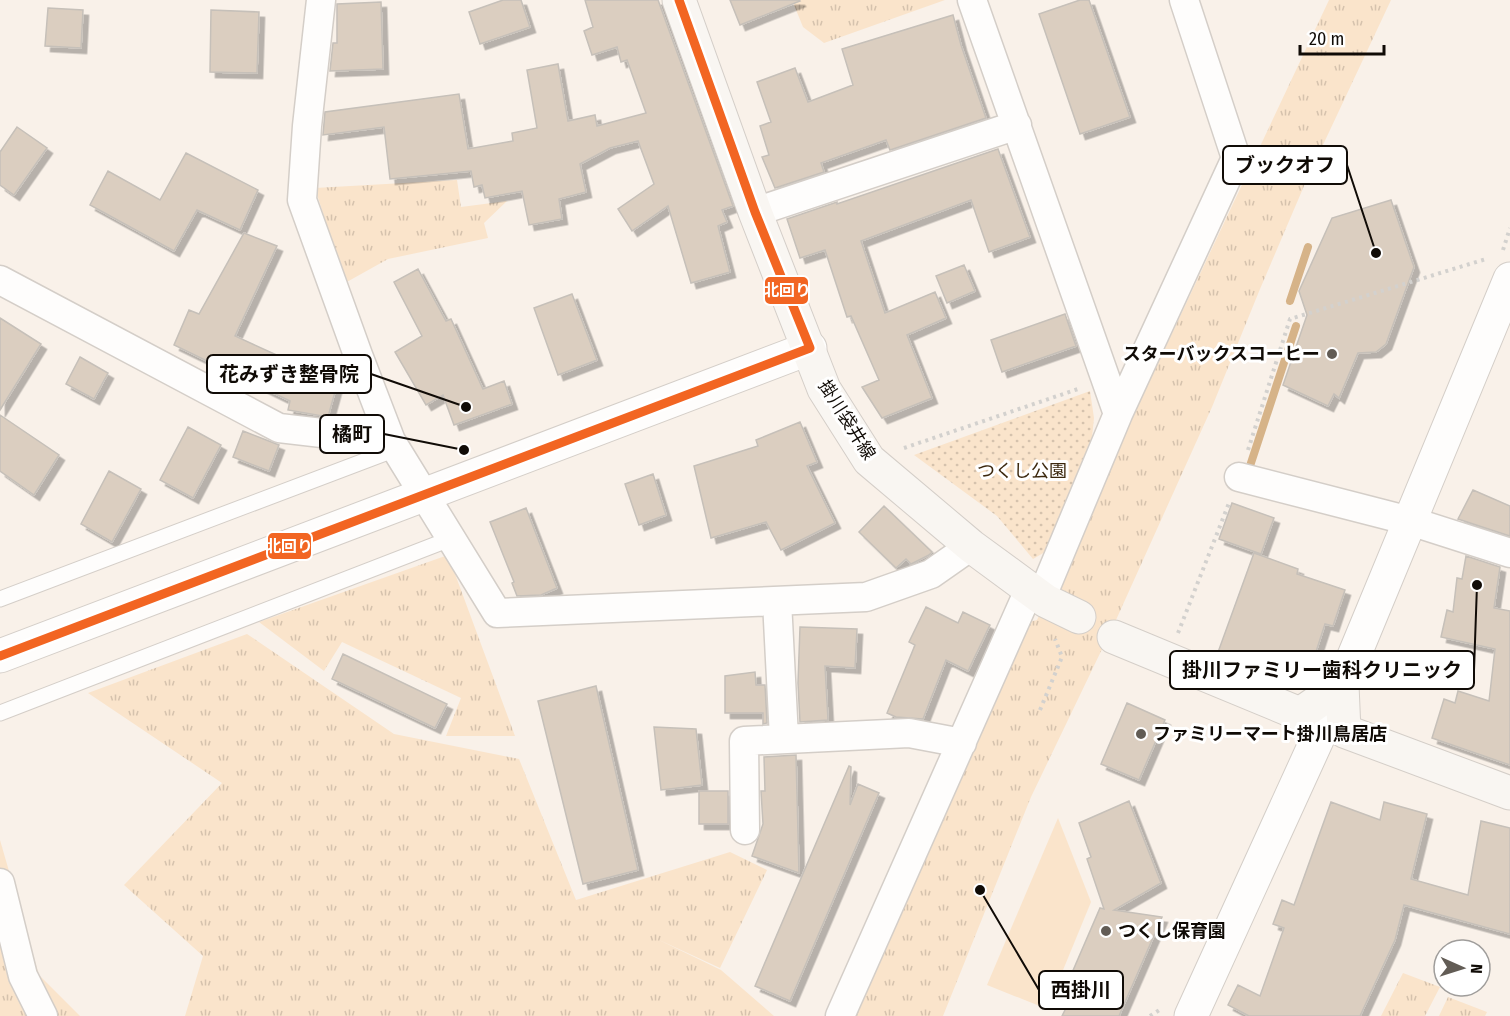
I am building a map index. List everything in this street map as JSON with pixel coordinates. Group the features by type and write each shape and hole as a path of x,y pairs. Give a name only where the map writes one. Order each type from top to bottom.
{"main road":[{"name":"掛川袋井線","path":"679,0 755,212 810,348 824,389 869,460 971,546 1046,601 1079,617"},
{"path":"1114,636 1300,714 1342,685"},
{"path":"1342,685 1344,731 1510,793"}],"street":[{"path":"321,0 307,126 302,200 358,355 394,445 497,613 866,597 931,574 971,546"},
{"path":"972,0 1118,414"},
{"path":"840,1016 962,743 1036,592 1236,158 1184,0"},
{"path":"755,212 1017,125"},
{"path":"1191,1016 1342,685 1410,521 1500,268"},
{"path":"0,280 279,428 394,445"},
{"path":"0,656 810,348"},
{"path":"1239,477 1410,521 1510,553"},
{"path":"777,602 784,738"},
{"path":"746,830 744,741 909,733 962,743"},
{"path":"0,883 23,976 43,1016"}],"lane":[{"path":"0,599 394,445"},
{"path":"0,713 450,539"}],"path":[{"path":"1510,228 1502,254 1510,252"},
{"path":"1168,659 1239,477 1290,319 1500,268"},
{"path":"869,460 1106,379"},
{"path":"1040,710 1062,657"}],"green space":[{"path":"792,0 945,0 824,43 803,27"},
{"path":"1329,0 1391,0 1307,179 1212,407 1116,620 1031,797 943,1016 847,1016 1025,623 1037,620"},
{"path":"457,180 461,207 507,201 484,223 488,238 388,259 345,283 315,188"},
{"name":"つくし公園","path":"1090,391 1094,418 1092,437 1045,552 1033,559 997,516 914,455"},
{"path":"448,555 515,736 446,736 461,698 342,642 324,671 259,622"},
{"path":"247,634 394,734 519,759 576,900 730,852 767,870 720,968 657,939 721,970 774,1016 185,1016 203,956 124,885 222,783 88,693"},
{"path":"1058,818 1091,902 1047,1009 987,985"},
{"path":"0,840 39,975 80,1016 0,1016"},
{"path":"1403,973 1432,984 1432,998 1434,998 1425,1016 1381,1016"},
{"path":"1448,998 1487,1012 1485,1016 1439,1016"}],"building":[{"path":"503,0 521,0 530,27 480,44 469,12"},
{"path":"585,0 658,0 733,206 722,210 727,222 718,226 730,272 691,283 668,206 632,231 618,209 654,184 638,141 610,148 580,164 586,192 559,199 562,219 529,225 522,191 485,198 482,185 474,187 471,171 390,179 384,127 323,135 325,112 459,94 468,149 513,141 512,133 537,128 527,70 558,64 568,121 595,115 597,126 646,113 627,60 621,62 617,47 592,55 584,31 593,27"},
{"path":"730,0 799,0 800,1 740,25"},
{"path":"1080,0 1089,0 1130,117 1080,134 1039,14"},
{"path":"381,2 383,69 330,71 333,43 337,43 337,4"},
{"path":"48,8 83,10 81,48 45,46"},
{"path":"211,10 259,12 257,73 210,72"},
{"path":"953,15 986,118 890,150 886,140 821,163 824,172 775,188 762,157 769,155 760,126 771,122 757,82 795,68 808,102 853,85 842,49"},
{"path":"17,127 47,148 14,195 0,185 0,152"},
{"path":"998,149 1030,237 989,252 971,200 861,241 885,313 935,292 946,318 907,335 932,398 882,418 862,387 879,380 851,316 847,317 825,250 800,258 787,219"},
{"path":"186,153 258,190 240,230 197,210 174,251 90,205 108,171 160,200"},
{"path":"1391,200 1414,267 1386,344 1376,352 1358,353 1339,398 1334,394 1328,406 1283,385 1307,315 1299,291 1332,218"},
{"path":"244,233 277,246 235,336 283,358 280,365 338,381 328,417 288,410 290,401 174,345 189,310 199,314"},
{"path":"964,265 975,291 947,303 936,276"},
{"path":"418,269 446,321 451,319 483,389 504,381 512,404 454,425 443,395 426,405 395,352 422,336 394,282"},
{"path":"572,294 597,360 558,375 534,308"},
{"path":"1065,314 1076,346 1002,372 991,340"},
{"path":"0,318 41,344 0,410"},
{"path":"80,357 108,373 94,399 66,384"},
{"path":"0,415 59,455 34,495 0,471"},
{"path":"800,422 817,462 807,466 835,523 781,550 766,522 711,538 694,466 758,446 756,440"},
{"path":"188,427 221,445 193,498 160,480"},
{"path":"243,431 279,445 269,471 233,457"},
{"path":"109,471 141,489 112,542 81,524"},
{"path":"653,474 666,515 639,525 625,484"},
{"path":"1473,490 1510,506 1510,536 1458,519"},
{"path":"1232,503 1274,518 1261,554 1219,539"},
{"path":"884,506 932,552 929,555 911,564 906,559 896,568 859,532"},
{"path":"526,508 557,588 541,595 517,596 512,583 514,582 490,522"},
{"path":"1254,553 1298,569 1297,574 1345,590 1333,626 1325,624 1313,661 1303,658 1295,682 1217,655"},
{"path":"1466,556 1500,567 1494,608 1510,611 1510,765 1432,738 1444,699 1455,703 1458,691 1489,701 1495,649 1441,637 1447,610 1453,612 1457,578 1462,579"},
{"path":"926,607 958,623 963,612 990,625 968,671 946,660 923,719 896,717 887,713 915,645 909,642"},
{"path":"800,627 857,629 855,668 825,666 828,720 800,722 798,683"},
{"path":"343,654 447,704 435,728 332,679"},
{"path":"755,672 756,685 765,685 767,723 763,724 763,713 725,713 725,676"},
{"path":"596,686 638,870 583,884 538,701"},
{"path":"1127,703 1165,720 1139,780 1101,764"},
{"path":"654,727 696,729 702,785 661,790"},
{"path":"796,755 799,873 752,856 763,824 761,791 765,791 764,757"},
{"path":"849,766 851,767 850,805 858,784 879,793 790,1001 755,986"},
{"path":"699,791 728,791 728,824 699,824"},
{"path":"1129,801 1161,883 1114,910 1162,917 1119,1016 1062,1016 1070,1000 1062,996 1100,908 1104,909 1087,859 1091,857 1079,823"},
{"path":"1331,802 1380,820 1384,802 1427,814 1411,879 1468,895 1481,821 1510,828 1510,934 1404,905 1395,940 1360,1016 1249,1016 1228,1005 1238,985 1260,996 1284,928 1273,924 1282,900 1294,905"}],"waterway":[{"path":"1290,301 1308,247"},
{"path":"1251,473 1248,472 1296,326"}],"transit line":[{"name":"北回り","path":"0,656 810,348 755,212 679,0"}],"place":[{"name":"ブックオフ","path":"1376,253"},
{"name":"スターバックスコーヒー","path":"1332,354"},
{"name":"花みずき整骨院","path":"466,407"},
{"name":"橘町","path":"464,450"},
{"name":"掛川ファミリー歯科クリニック","path":"1477,585"},
{"name":"ファミリーマート掛川鳥居店","path":"1141,734"},
{"name":"西掛川","path":"980,890"},
{"name":"つくし保育園","path":"1106,931"}]}
